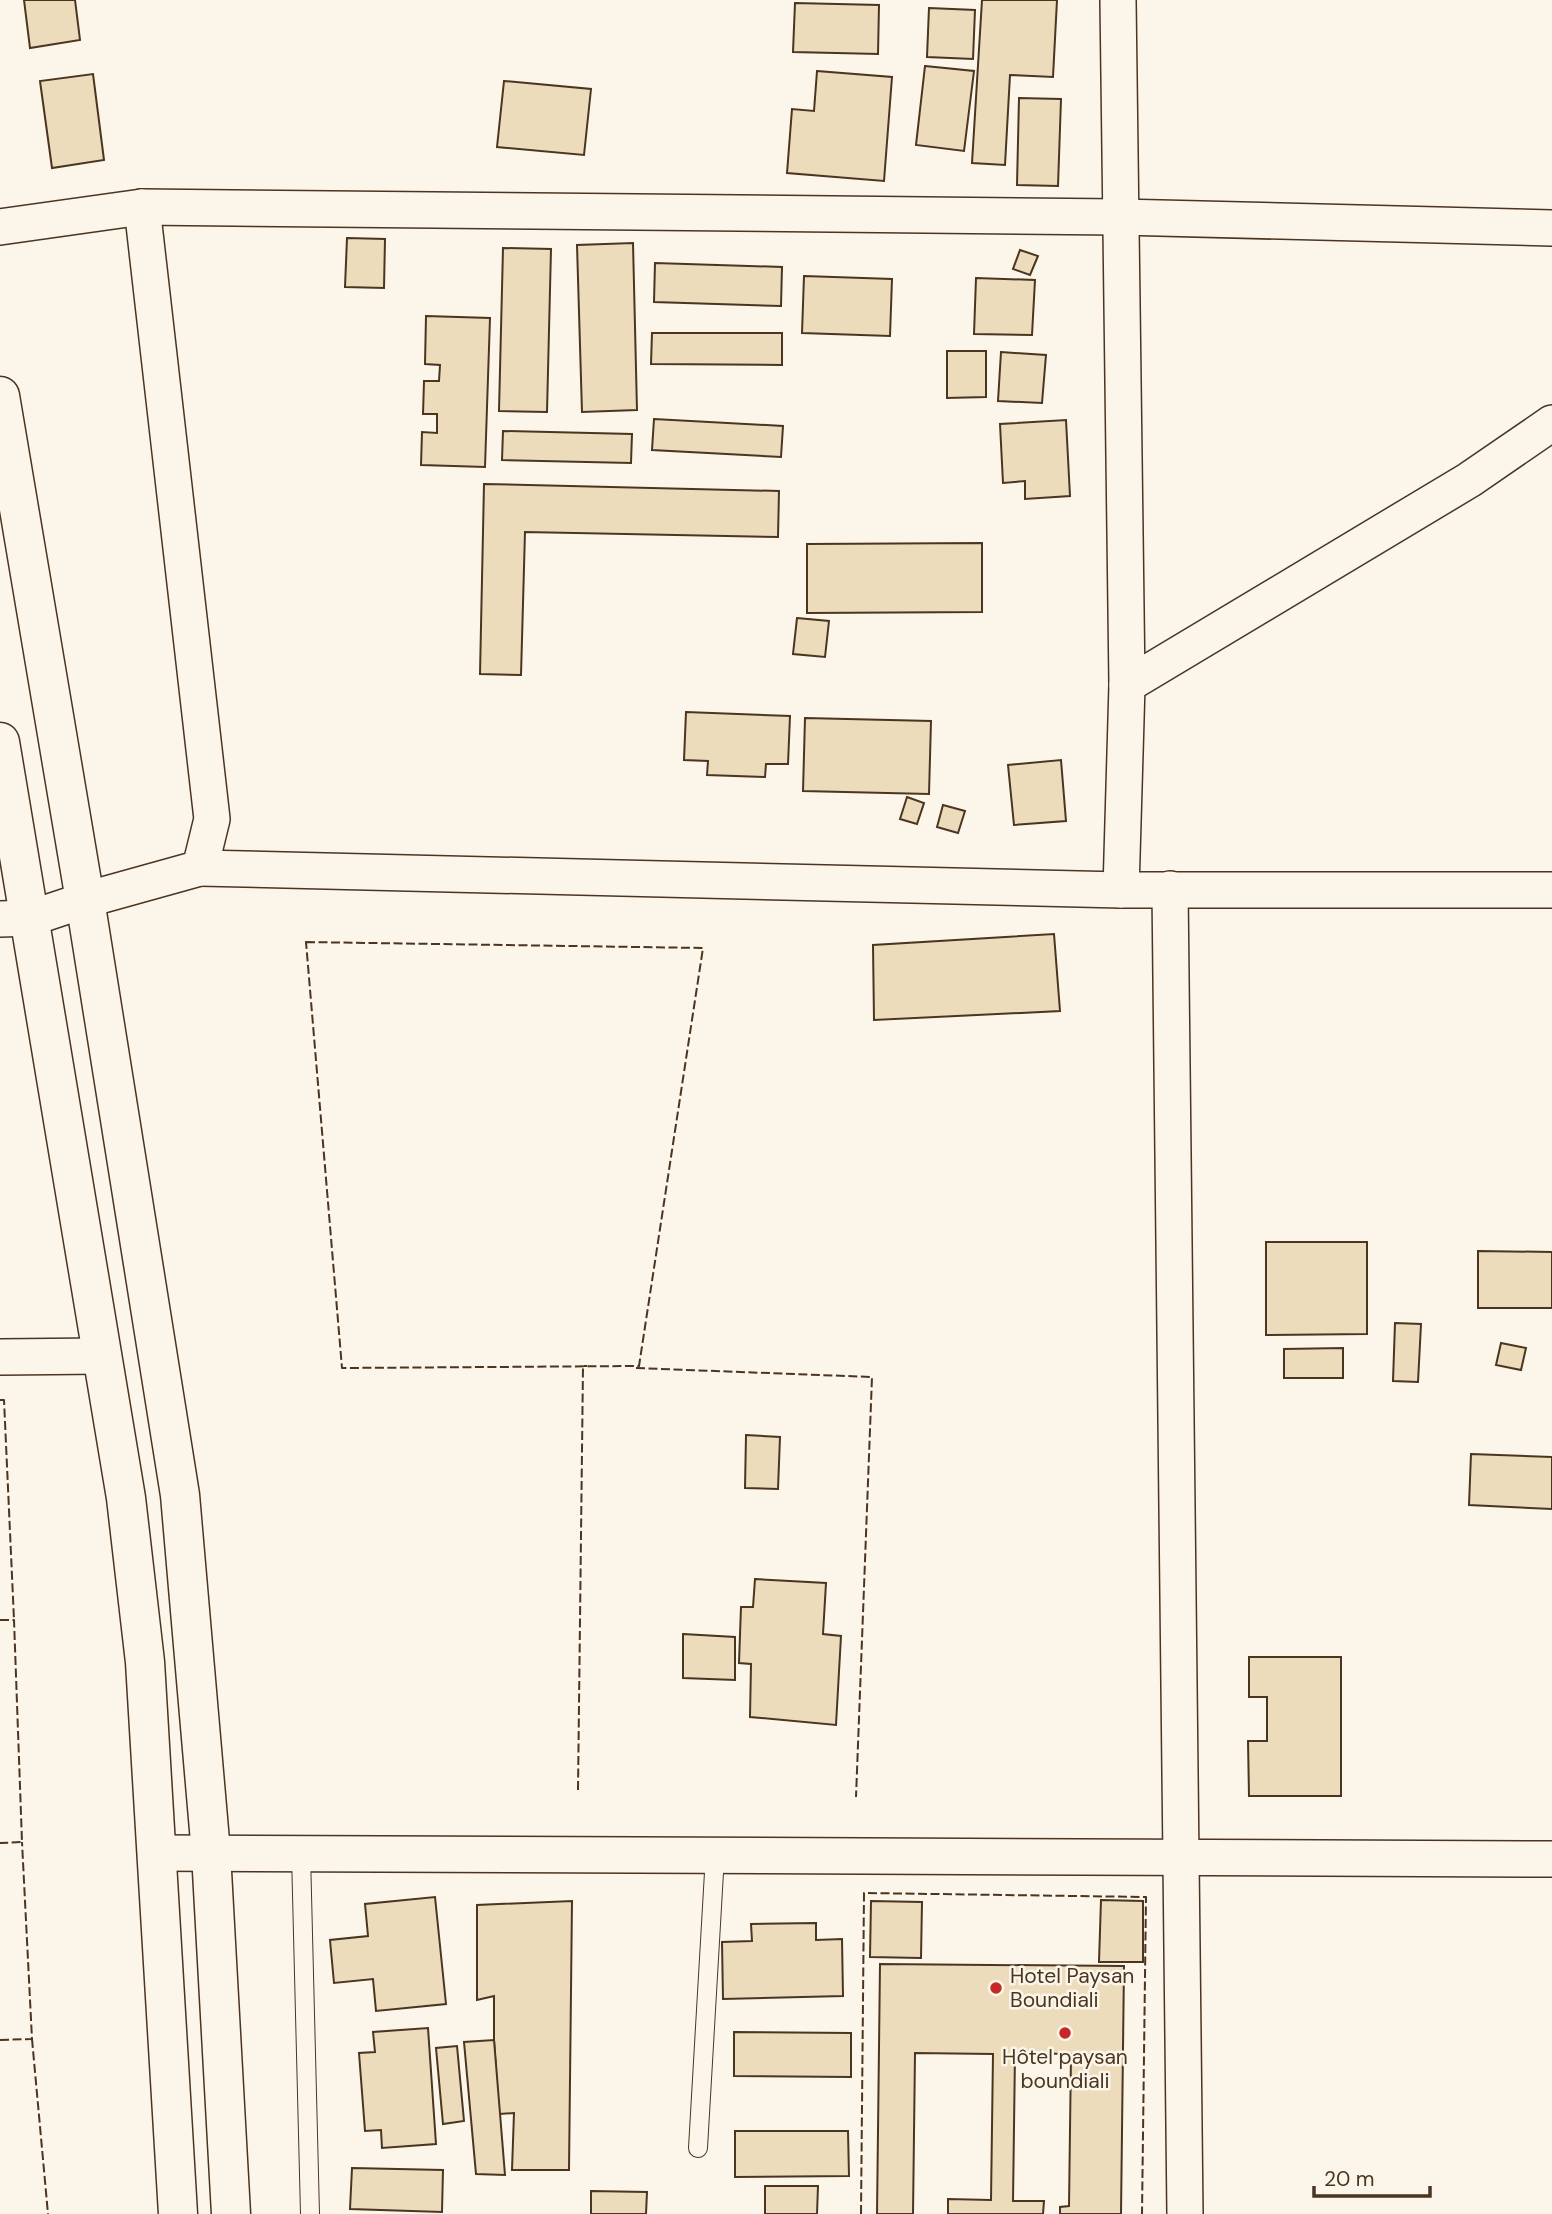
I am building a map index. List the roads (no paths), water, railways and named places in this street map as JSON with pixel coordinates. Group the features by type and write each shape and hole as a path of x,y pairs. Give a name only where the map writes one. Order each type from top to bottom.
{"main road":[{"path":"0,396 85,900 180,1495 211,1853 231,2214"},
{"path":"0,742 15,918 103,1356 125,1497 145,1662 178,2214"}],"street":[{"path":"1118,0 1127,685 1121,890"},
{"path":"142,207 212,819 200,868"},
{"path":"0,227 142,207 1120,217 1552,228"},
{"path":"1127,685 1469,480 1552,423"},
{"path":"15,918 200,868 1121,890 1552,890"},
{"path":"1170,889 1185,2214"},
{"path":"0,1357 103,1356"},
{"path":"157,1853 1552,1858"}],"lane":[{"path":"301,1854 310,2214"},
{"path":"698,2148 715,1856"}],"place":[{"name":"Hotel Paysan Boundiali","path":"996,1988"},
{"name":"Hôtel paysan boundiali","path":"1065,2033"}]}
